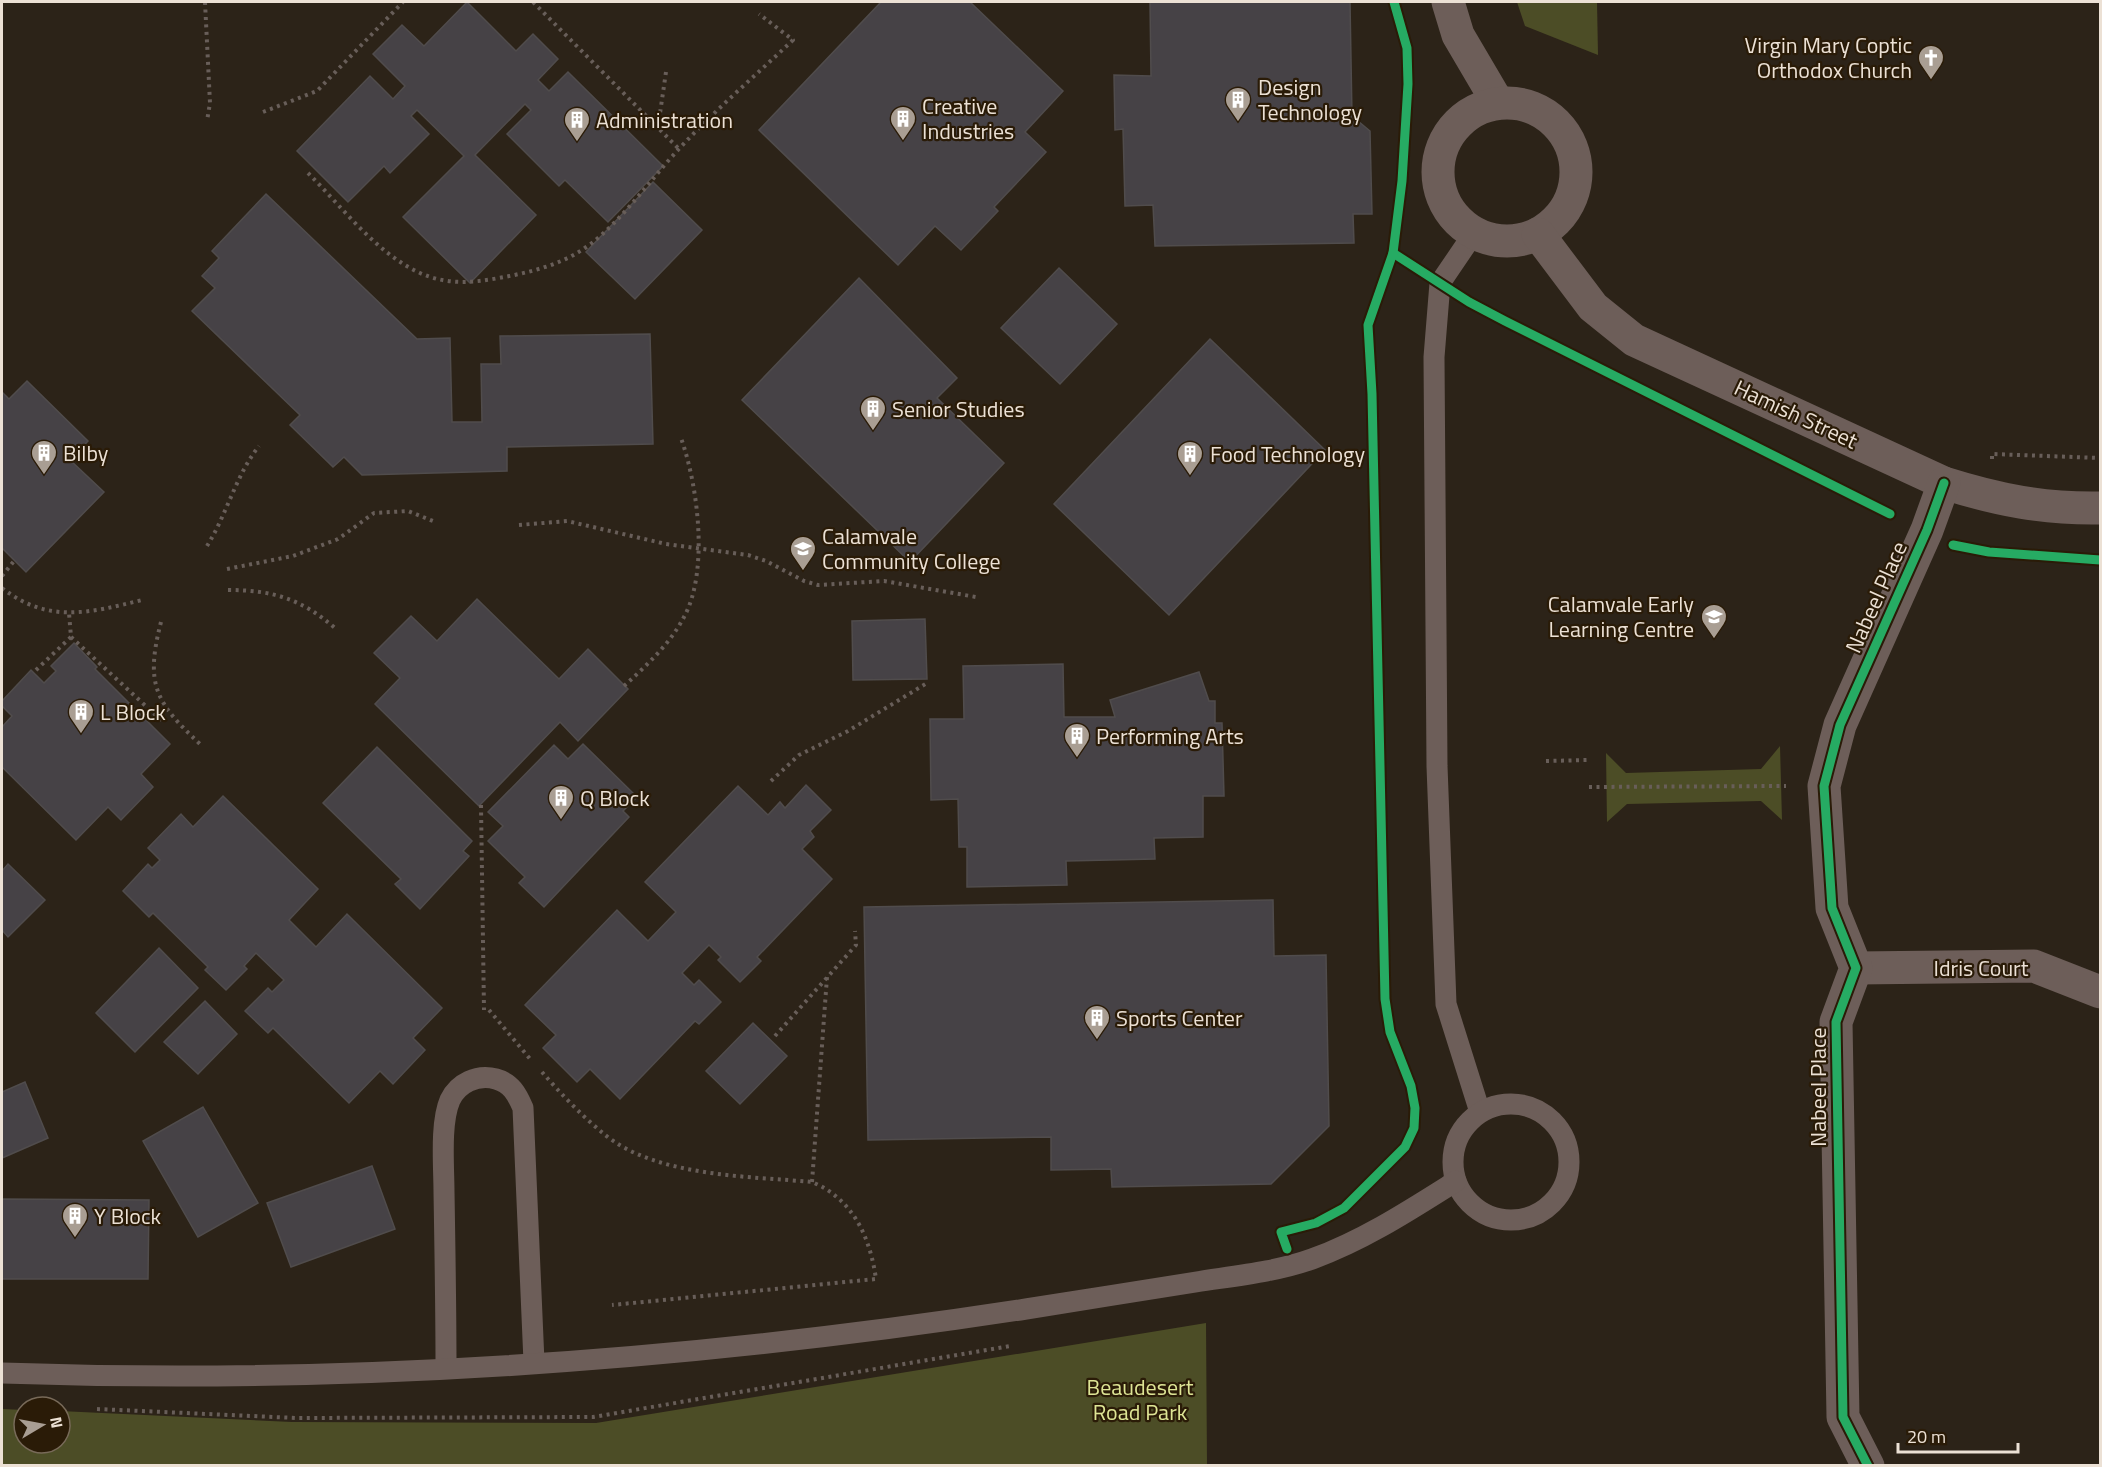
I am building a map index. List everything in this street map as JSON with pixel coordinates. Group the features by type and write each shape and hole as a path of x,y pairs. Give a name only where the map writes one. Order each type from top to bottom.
{"street":[{"path":"1448,2 1458,35 1498,103"},
{"path":"1498,103 1519,103 1539,111 1557,124 1569,141 1575,162 1575,184 1568,204 1555,221 1538,234 1516,241 1494,240 1474,233 1456,220 1444,201 1438,180 1438,159 1446,138 1459,121 1477,109 1498,103"},
{"name":"Hamish Street","path":"1538,234 1593,307 1634,340 1944,483 1995,499 2062,508 2100,508"},
{"name":"Nabeel Place","path":"1868,1466 1843,1417 1836,1022 1856,968 1832,908 1824,786 1840,725 1927,530 1944,483"},
{"name":"Idris Court","path":"1856,968 2034,966 2100,992"}],"lane":[{"path":"1474,233 1440,284 1434,357 1437,766 1446,1004 1480,1112"},
{"path":"446,1367 444,1158 447,1113 455,1091 475,1079 487,1077 509,1085 518,1096 523,1108 534,1362"},
{"path":"1516,1103 1535,1109 1551,1119 1563,1136 1569,1155 1567,1175 1560,1193 1546,1208 1528,1217 1509,1220 1491,1216 1474,1207 1462,1193 1456,1180 1453,1158 1457,1140 1466,1124 1480,1112 1498,1104 1516,1103"},
{"path":"2,1373 219,1377 446,1367 681,1352 880,1331 1233,1277 1313,1258 1388,1224 1456,1180"}],"path":[{"path":"205,2 210,104 207,121"},
{"path":"263,111 317,91 403,2"},
{"path":"533,2 679,149"},
{"path":"308,173 379,245 396,258 431,277 471,284 542,268 578,252 608,227 679,149 793,40 759,14"},
{"path":"658,127 666,72"},
{"path":"624,686 666,643 684,617 694,591 699,549 688,457 681,438"},
{"path":"207,546 228,510 250,458 259,446"},
{"path":"226,569 293,555 338,539 374,513 408,512 434,521"},
{"path":"519,525 567,521 666,544 748,555 766,561 804,581 818,585 884,581 976,597"},
{"path":"2,576 14,561"},
{"path":"2,588 30,605 53,612 91,612 142,600"},
{"path":"228,590 266,592 296,600 316,611 336,629"},
{"path":"69,613 71,637 162,722"},
{"path":"161,622 154,662 155,683 163,705 200,744"},
{"path":"36,670 71,637"},
{"path":"771,781 799,755 848,731 927,683"},
{"path":"1546,761 1588,760"},
{"path":"1589,787 1791,786"},
{"path":"481,805 487,1010 554,1086 604,1135 627,1148 691,1170 812,1182 827,1188 842,1199 872,1247 876,1279 612,1305"},
{"path":"775,1036 856,945 855,931"},
{"path":"812,1182 827,977"}],"green space":[{"path":"1517,2 1597,2 1598,55 1525,26"},
{"path":"1780,746 1782,820 1761,801 1627,804 1607,822 1606,753 1626,773 1761,769"},
{"name":"Beaudesert Road Park","path":"1206,1323 1207,1465 2,1465 2,1409 12,1409 12,1455 72,1455 72,1412 292,1422 596,1423"}],"building":[{"name":"Administration","path":"467,2 516,51 533,34 558,59 538,80 549,91 568,72 663,166 608,222 565,180 559,186 507,134 531,110 525,104 475,155 536,215 470,283 403,217 464,156 417,110 411,116 429,134 390,173 384,166 348,202 297,151 370,76 393,99 405,86 373,54 402,25 424,46"},
{"name":"Creative Industries","path":"881,2 970,2 1063,91 1025,132 1046,152 994,207 998,211 961,250 935,226 898,265 759,130"},
{"name":"Design Technology","path":"1150,2 1350,2 1352,116 1370,131 1372,214 1353,214 1354,243 1155,246 1153,205 1125,206 1123,129 1115,130 1114,75 1151,76"},
{"path":"653,182 702,230 635,299 586,252"},
{"path":"266,194 417,339 450,338 452,422 482,422 481,364 501,364 500,336 650,334 653,444 507,447 507,471 362,475 344,457 333,467 290,425 300,415 192,311 215,288 202,276 219,258 212,251"},
{"path":"1059,268 1117,324 1060,384 1001,328"},
{"name":"Senior Studies","path":"859,278 957,378 937,398 1004,463 910,562 742,400"},
{"name":"Food Technology","path":"1210,339 1325,450 1169,615 1054,504"},
{"name":"Bilby","path":"27,381 88,441 70,460 104,492 26,572 2,548 2,392 9,399"},
{"path":"477,599 559,679 588,649 628,689 578,741 560,722 479,806 375,704 400,678 374,653 411,616 437,641"},
{"path":"925,619 927,679 853,680 852,621"},
{"name":"L Block","path":"74,643 97,667 95,669 170,744 141,774 153,787 121,820 108,807 76,840 2,767 2,727 12,716 2,706 2,701 31,670 44,683 56,671 51,666"},
{"name":"Performing Arts","path":"1063,664 1064,717 1115,717 1110,700 1199,672 1209,701 1215,701 1215,723 1222,723 1224,796 1203,796 1203,837 1154,838 1155,859 1066,861 1067,885 967,887 967,847 959,847 958,799 931,800 930,719 964,719 963,666"},
{"name":"Q Block","path":"583,744 637,797 623,811 629,817 544,907 519,883 525,877 488,841 503,826 488,812 554,745 568,759"},
{"path":"377,747 472,841 463,851 469,856 420,909 395,884 401,879 323,803"},
{"path":"806,785 831,810 810,831 814,837 802,849 832,879 757,957 761,961 740,982 718,960 721,957 709,945 682,973 694,985 699,980 721,1002 699,1024 695,1021 620,1099 590,1069 577,1082 543,1048 556,1035 525,1005 617,910 648,941 676,912 645,882 738,786 768,815 780,802 785,808"},
{"path":"223,796 318,889 289,920 316,947 347,914 442,1008 413,1038 425,1050 393,1084 380,1071 349,1103 273,1028 268,1033 245,1011 268,988 272,992 284,980 256,953 244,966 247,969 226,990 205,970 208,967 153,913 149,917 123,891 148,864 152,868 160,860 148,848 181,814 193,827"},
{"path":"8,864 45,900 8,937 2,930 2,871"},
{"name":"Sports Center","path":"1273,900 1274,956 1326,955 1329,1126 1271,1184 1112,1187 1111,1169 1051,1170 1051,1137 868,1140 864,907"},
{"path":"159,948 198,988 135,1052 96,1013"},
{"path":"205,1001 237,1034 198,1074 164,1042"},
{"path":"753,1023 787,1056 740,1104 706,1071"},
{"path":"25,1082 48,1138 2,1158 2,1092"},
{"path":"203,1107 258,1203 198,1237 143,1141"},
{"path":"372,1166 395,1229 291,1267 267,1203"},
{"name":"Y Block","path":"2,1199 149,1200 148,1279 2,1279"}],"cycle path":[{"path":"1287,1249 1281,1232 1316,1223 1344,1208 1405,1147 1414,1128 1415,1108 1411,1086 1390,1032 1385,999 1372,394 1368,325 1393,253 1402,181 1408,84 1407,48 1394,2"},
{"path":"1393,253 1469,302 1505,321 1890,514"},
{"path":"1868,1466 1843,1417 1836,1022 1856,968 1832,908 1824,786 1840,725 1927,530 1944,483"},
{"path":"1953,545 1989,552 2100,560"}],"place":[{"name":"Virgin Mary Coptic Orthodox Church","path":"1931,81"},
{"name":"Design Technology","path":"1238,123"},
{"name":"Creative Industries","path":"903,142"},
{"name":"Administration","path":"577,143"},
{"name":"Senior Studies","path":"873,432"},
{"name":"Bilby","path":"44,476"},
{"name":"Food Technology","path":"1190,477"},
{"name":"Calamvale Community College","path":"803,572"},
{"name":"Calamvale Early Learning Centre","path":"1714,640"},
{"name":"L Block","path":"81,735"},
{"name":"Performing Arts","path":"1077,759"},
{"name":"Q Block","path":"561,821"},
{"name":"Sports Center","path":"1097,1041"},
{"name":"Y Block","path":"75,1239"}]}
